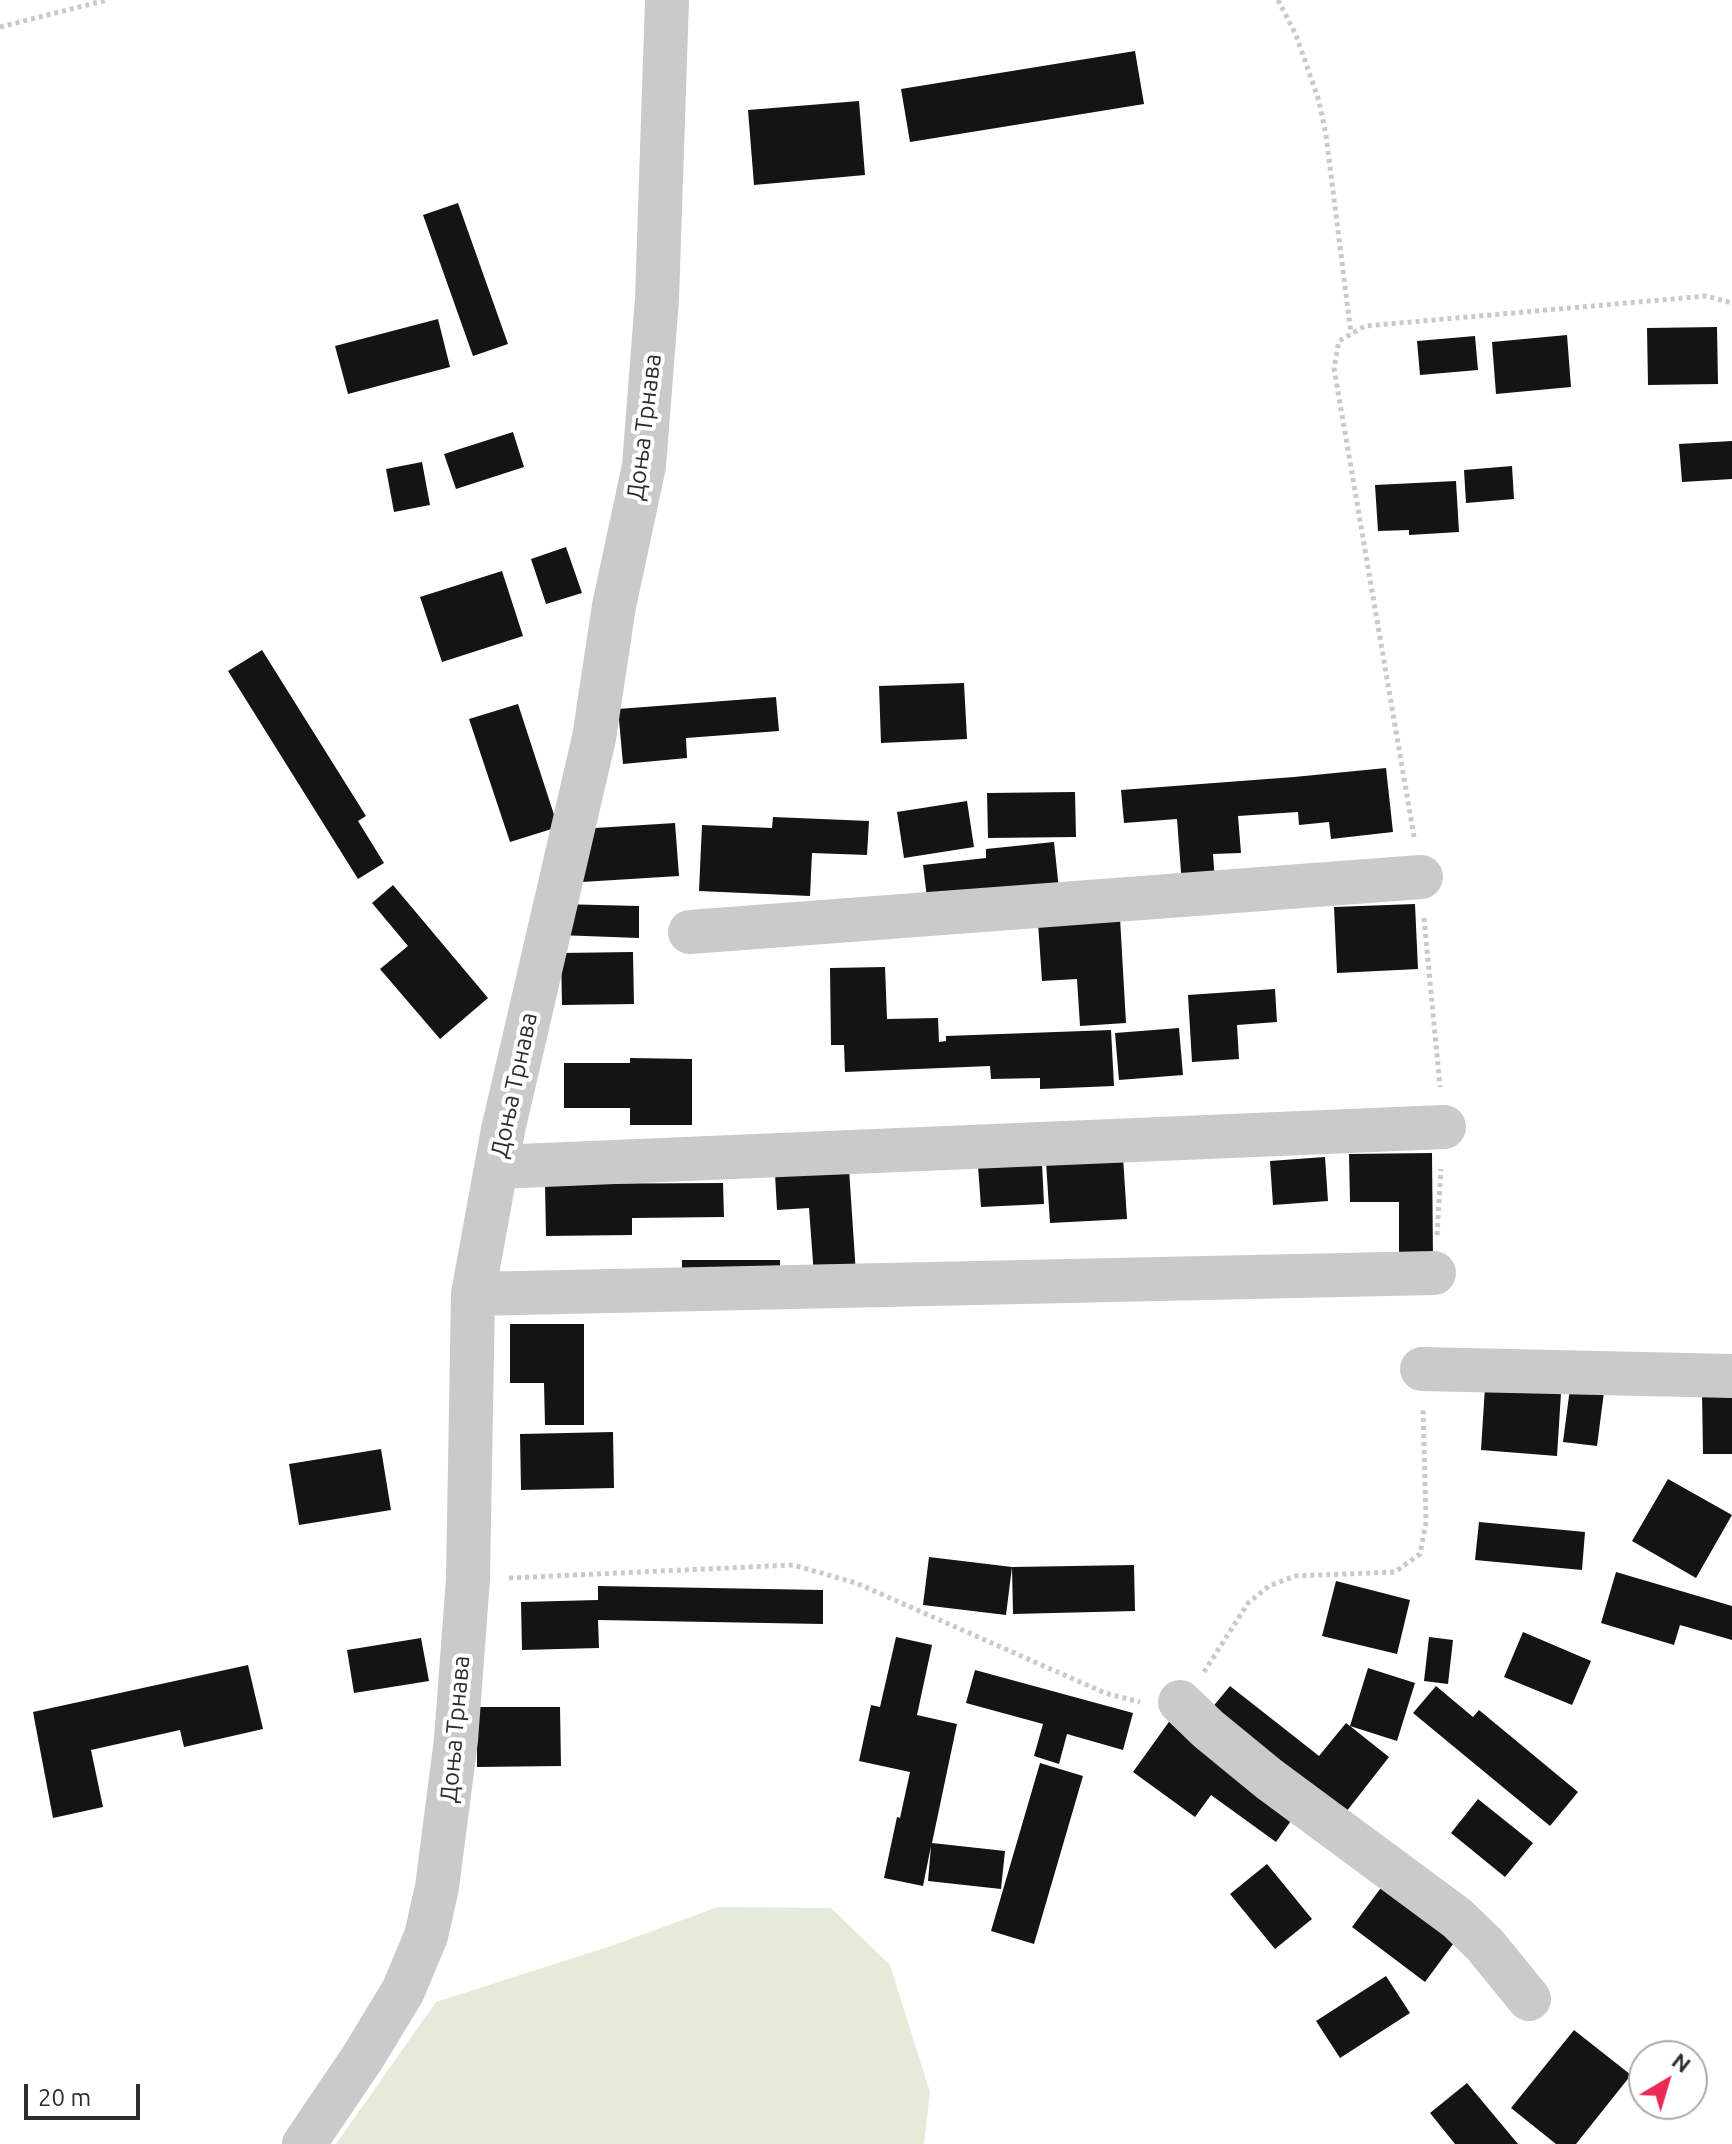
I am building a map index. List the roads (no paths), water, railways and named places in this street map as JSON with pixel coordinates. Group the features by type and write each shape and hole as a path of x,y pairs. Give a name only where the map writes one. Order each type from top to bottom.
{"street":[{"name":"Доња Трнава","path":"304,2144 403,1991 426,1936 437,1887 456,1740 468,1579 473,1294 496,1167 594,738 614,606 644,466 658,283 667,0"},
{"path":"690,932 1421,877"},
{"path":"496,1167 1444,1127"},
{"path":"473,1294 1434,1273"},
{"path":"1422,1369 1732,1376"},
{"path":"1180,1702 1248,1763 1457,1918 1485,1945 1529,1999"}]}
